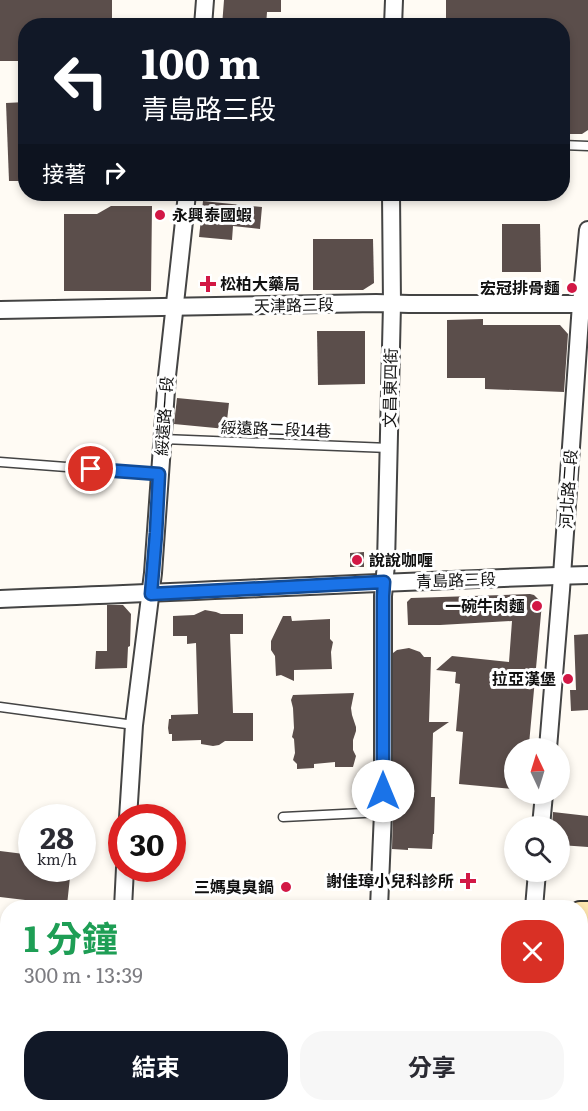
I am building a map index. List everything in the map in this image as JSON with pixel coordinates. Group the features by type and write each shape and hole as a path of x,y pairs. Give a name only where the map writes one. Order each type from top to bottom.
{"street":[{"path":"204,18 205,0"},
{"path":"393,18 394,0"},
{"name":"綏遠路一段","path":"130,804 134,725 151,594 167,376 186,201"},
{"name":"文昌東四街","path":"379,900 383,812 383,607 392,304 390,201"},
{"name":"河北路二段","path":"549,738 585,304 588,230"},
{"name":"天津路三段","path":"0,310 376,303 585,304"},
{"name":"青島路三段","path":"0,599 588,575"},
{"path":"123,900 124,882"},
{"path":"535,900 536,882"}],"lane":[{"path":"570,145 588,146"},
{"name":"綏遠路二段14巷","path":"163,439 388,448"},
{"path":"0,462 159,474"},
{"path":"0,707 134,725"},
{"path":"283,818 383,812"}],"building":[{"path":"0,0 112,0 112,18 18,18 18,61 0,61"},
{"path":"224,0 281,0 281,12 267,12 267,18 223,18"},
{"path":"446,0 588,0 588,130 582,134 570,134 570,18 446,18"},
{"path":"18,102 18,181 9,181 6,103"},
{"path":"203,201 262,207 260,229 233,226 232,240 199,237"},
{"path":"111,206 152,206 151,291 64,291 64,214 97,214"},
{"path":"502,224 540,224 541,272 502,272"},
{"path":"313,239 373,239 374,283 363,290 313,290"},
{"path":"483,319 483,325 560,325 568,334 564,392 485,389 485,378 447,378 447,320"},
{"path":"317,331 365,331 365,384 318,385"},
{"path":"177,398 229,403 226,429 174,424"},
{"name":"說說咖喱","path":"364,552 364,567 350,567 350,553"},
{"path":"530,594 542,603 530,738 504,738 504,788 459,784 463,732 456,731 460,684 455,683 456,672 436,670 452,656 509,662 512,621 408,625 407,602 411,598"},
{"path":"107,605 123,605 131,614 127,668 95,669 96,651 107,651"},
{"path":"205,610 221,614 243,614 243,634 230,634 233,713 253,713 253,741 225,741 213,746 201,744 201,740 172,741 172,734 169,734 171,715 198,714 196,643 187,644 187,636 173,636 173,616 194,615"},
{"path":"283,616 291,616 292,621 330,619 330,639 333,642 332,669 294,670 294,681 281,675 276,676 275,656 271,650 271,641"},
{"path":"588,634 588,710 571,711 570,690 576,690 574,635"},
{"path":"409,648 420,652 424,657 431,657 429,722 449,722 433,733 431,797 435,797 432,849 392,849 393,653"},
{"path":"354,693 351,708 356,727 353,750 356,756 353,767 335,767 335,762 314,764 314,768 297,769 297,764 293,760 295,753 291,700 293,695"},
{"path":"553,812 588,816 588,847 570,846 570,816 553,816"},
{"path":"0,851 18,853 18,882 69,882 68,900 25,900 0,897"}],"place":[{"name":"永興泰國蝦","path":"160,215"},
{"name":"松柏大藥局","path":"208,284"},
{"name":"宏冠排骨麵","path":"572,288"},
{"name":"說說咖喱","path":"357,560"},
{"name":"一碗牛肉麵","path":"537,606"},
{"name":"拉亞漢堡","path":"568,679"},
{"name":"謝佳璋小兒科診所","path":"468,881"},
{"name":"三媽臭臭鍋","path":"286,887"}],"route":[{"path":"91,469 159,474 151,594 384,582 383,791"}]}
